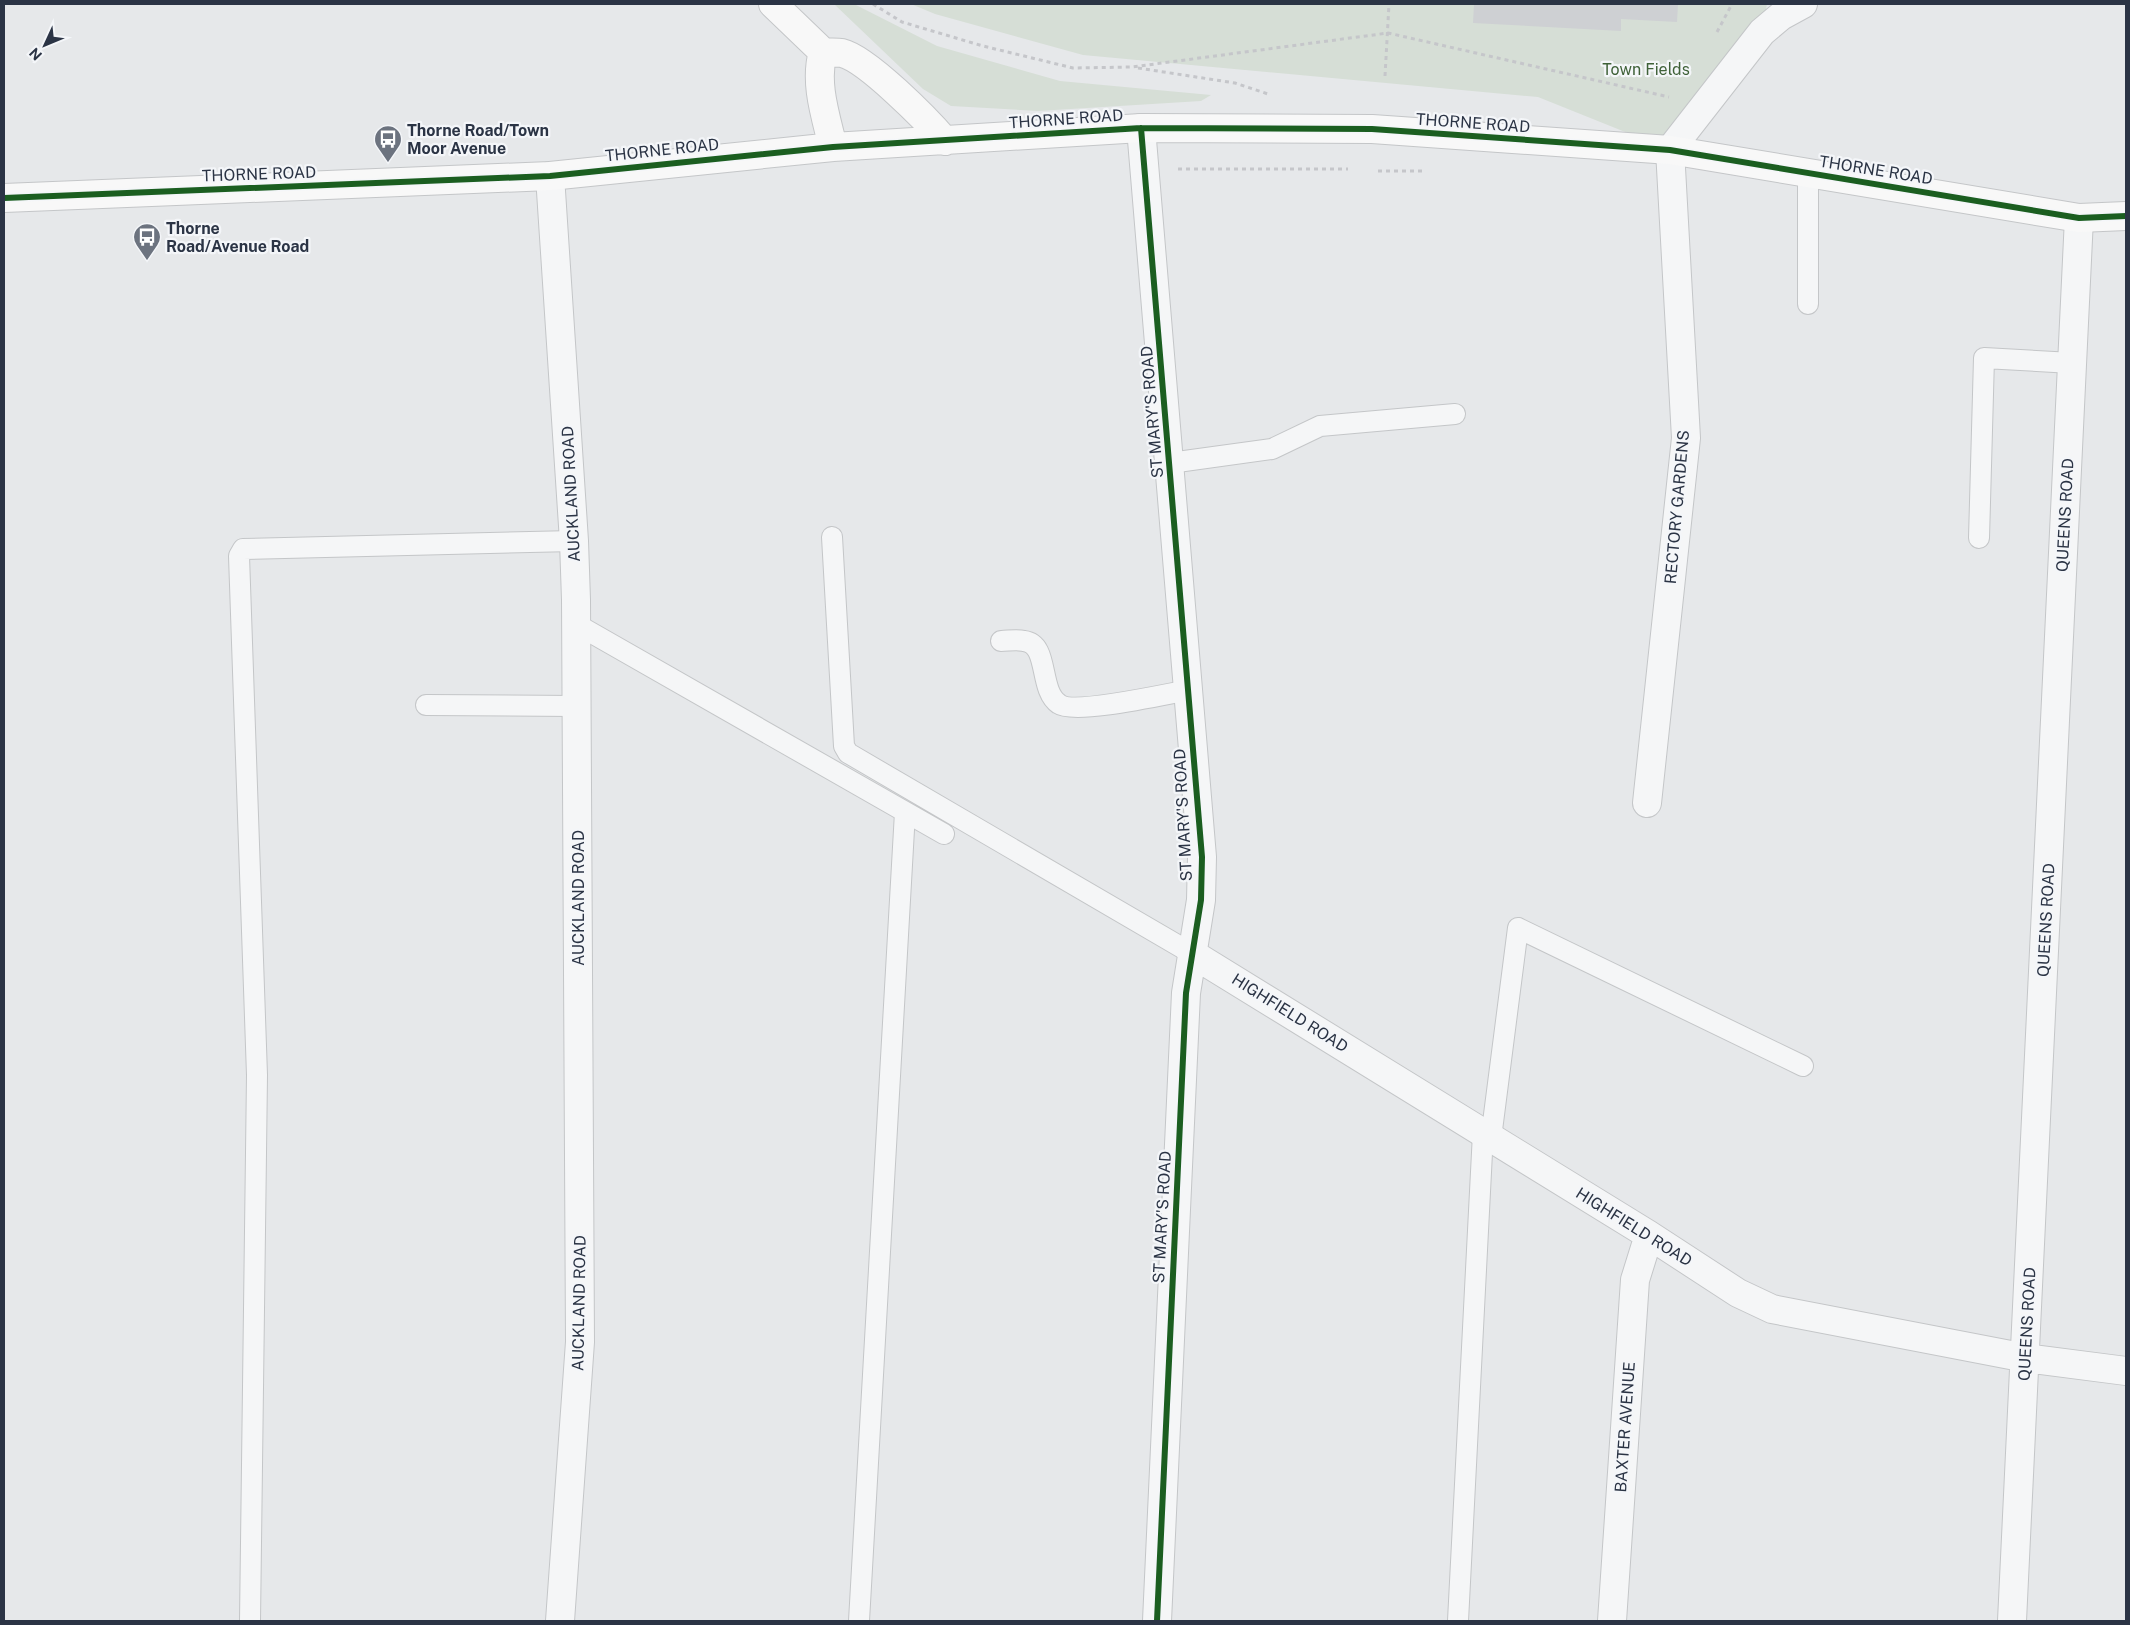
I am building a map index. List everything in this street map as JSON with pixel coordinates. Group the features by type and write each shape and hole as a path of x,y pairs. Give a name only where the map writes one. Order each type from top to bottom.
{"street":[{"path":"773,4 823,52 843,53 857,60 928,122 945,141"},
{"path":"1670,150 1762,32 1789,8"},
{"path":"823,52 820,62 820,86 833,147"},
{"name":"THORNE ROAD","path":"4,198 550,176 833,147 1142,128 1372,129 1670,150 2079,218 2126,216"},
{"name":"ST MARY'S ROAD","path":"1142,128 1202,857 1201,900 1186,993 1157,1621"},
{"name":"RECTORY GARDENS","path":"1647,803 1686,438 1670,150"},
{"name":"AUCKLAND ROAD","path":"550,176 574,541 576,624 580,1342 560,1621"},
{"name":"QUEENS ROAD","path":"2012,1621 2079,218"},
{"name":"HIGHFIELD ROAD","path":"1191,953 1649,1235 1738,1293 1772,1309 2026,1358 2126,1371"},
{"name":"BAXTER AVENUE","path":"1612,1621 1635,1280 1649,1235"}],"lane":[{"path":"1808,173 1808,304"},
{"path":"1979,538 1984,358 2072,363"},
{"path":"1170,463 1272,449 1320,426 1455,414"},
{"path":"832,537 844,746 848,753 1191,953"},
{"path":"250,1621 257,1075 239,556 243,548 574,541"},
{"path":"576,624 944,834"},
{"path":"1000,641 1024,640 1033,644 1040,654 1050,696 1060,705 1068,708 1086,708 1189,690"},
{"path":"426,705 576,706"},
{"path":"859,1621 905,812"},
{"path":"1458,1621 1487,1136 1518,928 1803,1066"}],"path":[{"path":"873,4 902,22 983,46 1074,68 1132,67 1388,33 1673,97"},
{"path":"1385,76 1390,4"},
{"path":"1145,169 1348,169"},
{"path":"1378,171 1426,171"}],"green space":[{"path":"834,4 854,4 937,46 1060,81 1211,95 1201,101 1038,111 951,106 923,89"},
{"name":"Town Fields","path":"911,4 1767,4 1762,32 1670,150 1538,97 1083,55 935,14"}],"building":[{"path":"1474,4 1678,4 1677,22 1621,19 1621,31 1473,23"}],"cycle path":[{"path":"1141,128 1202,857 1201,900 1186,993 1157,1621"},
{"path":"4,198 550,176 833,147 1141,128 1372,129 1670,150 2079,218 2126,216"}],"place":[{"name":"Thorne Road/Town Moor Avenue","path":"388,163"},
{"name":"Thorne Road/Avenue Road","path":"147,261"}]}
